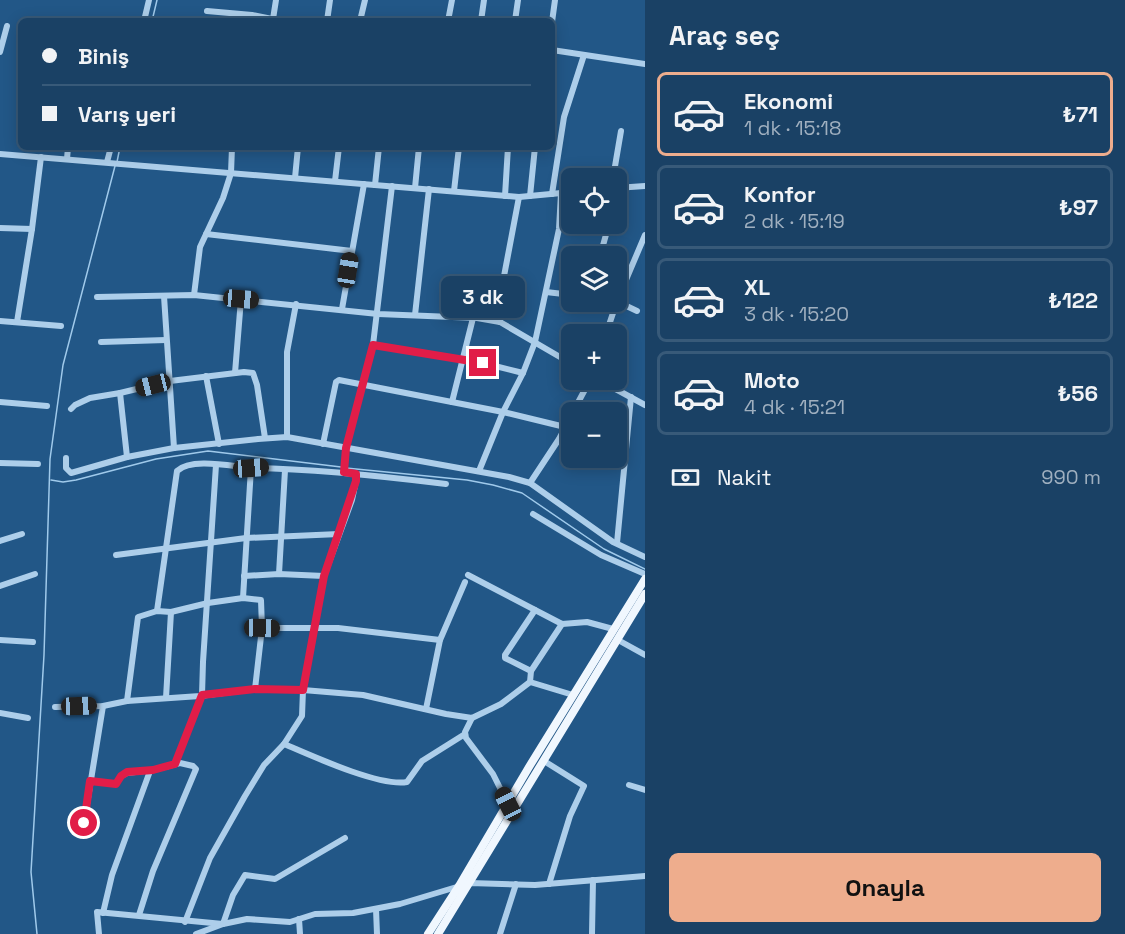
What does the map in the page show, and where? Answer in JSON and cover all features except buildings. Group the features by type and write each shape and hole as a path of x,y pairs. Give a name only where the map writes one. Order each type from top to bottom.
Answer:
{"main road":[{"path":"428,934 645,579"},
{"path":"438,934 645,594"}],"street":[{"path":"145,18 149,0"},
{"path":"273,18 276,0"},
{"path":"327,18 330,0"},
{"path":"361,18 365,0"},
{"path":"449,18 452,0"},
{"path":"481,18 484,0"},
{"path":"515,18 518,0"},
{"path":"553,18 555,0"},
{"path":"207,11 252,18"},
{"path":"0,52 7,27"},
{"path":"555,50 645,64"},
{"path":"552,194 564,117 584,55"},
{"path":"615,168 621,131"},
{"path":"67,159 68,150"},
{"path":"108,162 110,150"},
{"path":"194,295 200,248 223,198 231,173 232,150"},
{"path":"295,178 298,150"},
{"path":"335,181 339,150"},
{"path":"375,185 379,150"},
{"path":"415,188 419,150"},
{"path":"454,191 459,150"},
{"path":"505,196 508,150"},
{"path":"530,196 535,150"},
{"path":"0,154 519,197 561,193 559,229 535,342 479,471"},
{"path":"16,322 33,229 41,157"},
{"path":"342,309 364,184"},
{"path":"344,469 346,448 373,345 392,186"},
{"path":"627,187 645,186"},
{"path":"415,315 429,189"},
{"path":"500,322 501,292 519,197"},
{"path":"0,228 33,229"},
{"path":"206,234 352,251"},
{"path":"627,281 641,253 645,235"},
{"path":"546,292 561,294"},
{"path":"97,297 194,295 378,314 473,318 500,322 561,357"},
{"path":"164,296 174,448"},
{"path":"236,373 241,299"},
{"path":"286,438 287,352 296,304"},
{"path":"627,306 637,311"},
{"path":"452,402 473,318"},
{"path":"0,321 61,326"},
{"path":"101,342 166,340"},
{"path":"373,345 514,369 523,373"},
{"path":"71,409 90,398 170,381 236,373 253,374 265,438"},
{"path":"206,376 219,444"},
{"path":"323,444 336,382 339,380 503,412 561,426"},
{"path":"618,390 645,405"},
{"path":"120,393 127,457"},
{"path":"617,543 631,397"},
{"path":"0,402 47,406"},
{"path":"530,483 561,433"},
{"path":"66,458 66,468 71,473 127,457 174,448 265,438 286,438 323,444 479,471 530,483 617,543 645,557"},
{"path":"0,463 38,464"},
{"path":"175,764 202,695 216,465"},
{"path":"157,611 177,471 186,466 237,465 285,470 344,469 356,474 446,484"},
{"path":"243,598 251,468"},
{"path":"279,574 283,536 285,470"},
{"path":"185,922 210,858 264,765 284,744 302,716 303,690 324,576 352,500 356,474"},
{"path":"533,514 601,555 645,574"},
{"path":"0,540 22,534"},
{"path":"116,555 246,538 339,534"},
{"path":"0,586 35,574"},
{"path":"244,576 279,574 324,576"},
{"path":"426,710 440,640 466,579 562,624 587,622 613,629"},
{"path":"127,701 138,617 157,611 171,612 243,598 261,600 262,628 255,689"},
{"path":"531,671 505,658 505,655 535,610"},
{"path":"166,698 171,612"},
{"path":"55,707 103,706 127,701 255,689 303,690 363,695 472,718 501,704 530,682 531,671 562,624"},
{"path":"262,628 338,628 440,640"},
{"path":"0,640 33,642"},
{"path":"618,640 645,655"},
{"path":"530,682 573,695"},
{"path":"84,823 103,706"},
{"path":"0,713 28,718"},
{"path":"284,744 319,759 397,784 407,782 422,761 465,734 472,718"},
{"path":"465,734 492,774 508,804"},
{"path":"544,761 584,786 570,816 549,884"},
{"path":"90,781 116,784 127,772 150,771 180,763 196,769 153,871 139,915"},
{"path":"103,913 112,875 150,771"},
{"path":"629,785 645,790"},
{"path":"223,924 233,895 246,875 275,879 345,837"},
{"path":"196,934 223,924 247,919 290,922 315,914 353,913 376,909 470,883 549,884 645,876"},
{"path":"592,880 592,934"},
{"path":"500,934 516,884"},
{"path":"376,909 377,934"},
{"path":"99,934 97,912 223,924"},
{"path":"298,919 300,934"}],"waterway":[{"path":"153,18 157,0"},
{"path":"117,162 119,150"},
{"path":"37,934 31,872 44,655 50,459 63,365 115,166"},
{"path":"51,480 63,482 76,480 156,459 208,451 341,467"},
{"path":"346,468 467,480 522,493 604,549 645,569"}],"route":[{"path":"84,823 90,781 116,784 127,772 153,770 175,764 202,695 255,689 303,690 324,576 352,500 356,481 356,474 344,472 346,448 373,345 483,363"}]}
